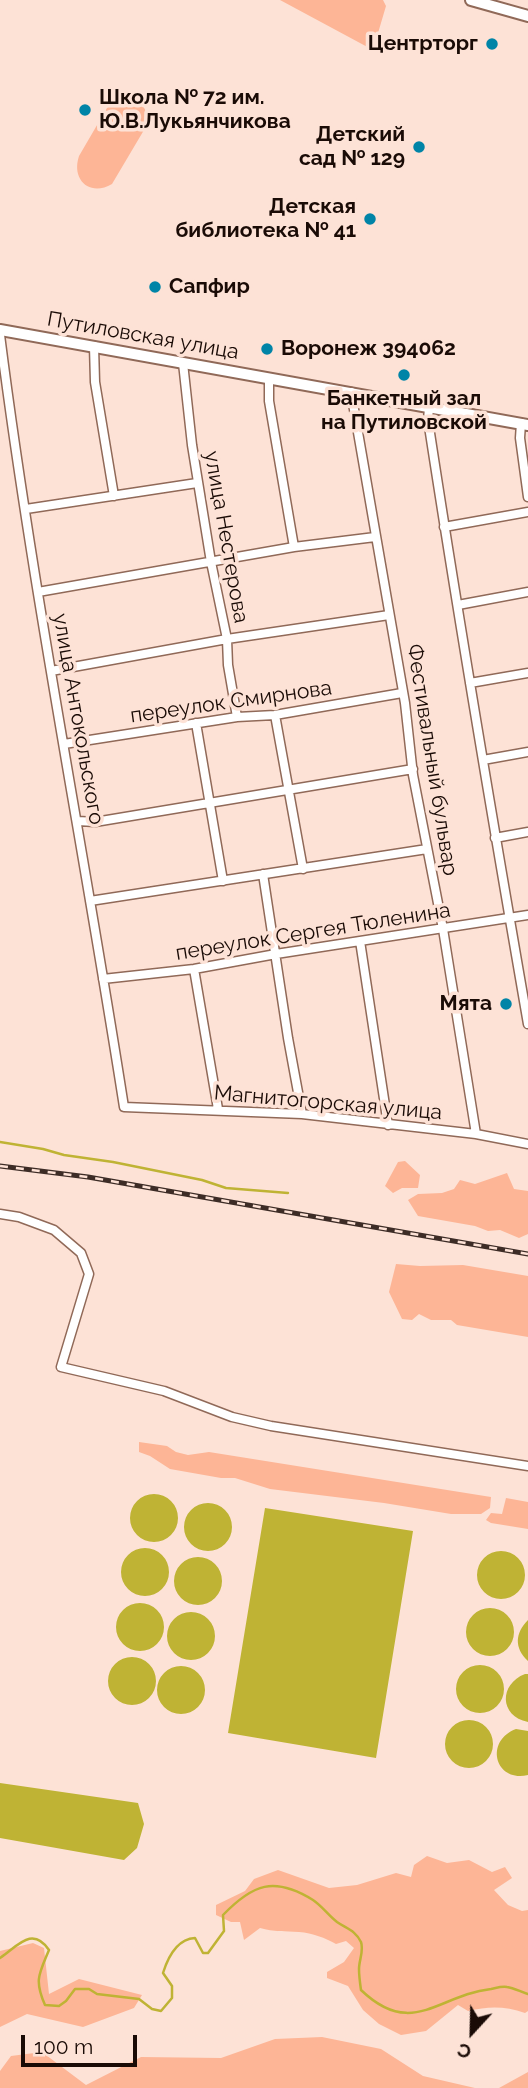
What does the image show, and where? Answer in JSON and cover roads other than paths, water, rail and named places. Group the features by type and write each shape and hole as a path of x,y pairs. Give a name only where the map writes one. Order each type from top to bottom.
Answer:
{"street":[{"path":"471,0 528,16"},
{"name":"Путиловская улица","path":"0,330 525,424"},
{"name":"улица Антокольского","path":"0,335 38,592 124,1107"},
{"path":"94,346 96,382 114,496"},
{"name":"улица Нестерова","path":"183,363 197,483 227,639 228,665 237,717"},
{"path":"269,378 269,401 294,547"},
{"name":"Фестивальный бульвар","path":"351,393 476,1134"},
{"path":"429,408 428,420 444,527 509,919 525,989 528,1024"},
{"path":"525,424 520,438 528,497"},
{"path":"26,509 197,483"},
{"path":"444,527 528,512"},
{"path":"38,592 294,547 375,537"},
{"path":"458,605 528,593"},
{"path":"51,671 227,639 389,615"},
{"path":"470,683 528,673"},
{"name":"переулок Смирнова","path":"64,744 237,717 275,715 402,693"},
{"path":"275,715 303,869"},
{"path":"196,723 223,881"},
{"path":"483,760 528,752"},
{"path":"78,821 95,822 413,769"},
{"path":"495,838 528,832"},
{"path":"90,901 427,849"},
{"path":"264,874 302,1114"},
{"name":"переулок Сергея Тюленина","path":"103,979 194,969 528,915"},
{"path":"360,941 388,1125"},
{"path":"194,969 218,1109"},
{"name":"Магнитогорская улица","path":"124,1107 302,1114 476,1134 528,1144"},
{"path":"0,1214 19,1217 54,1230 81,1253 89,1274 61,1367 142,1385 232,1417 271,1426 528,1466"}],"waterway":[{"path":"0,1142 202,1180 226,1188 288,1193"},
{"path":"0,1958 24,1940 37,1939 43,1943 49,1950 39,1977 45,2005 59,2006 75,1989 89,1989 97,1994 139,1999 152,2009 161,2011 172,1998 172,1986 163,1973 178,1945 195,1938 203,1953 208,1953 224,1931 223,1915 254,1890 275,1886 299,1892 313,1900 356,1935 362,1945 359,1969 361,1990 379,2004 395,2011 411,2013 425,2010 472,1993 501,1987 528,1994"}],"railway":[{"path":"0,1166 88,1177 528,1254"}],"place":[{"name":"Центрторг","path":"492,44"},
{"name":"Школа № 72 им. Ю.В.Лукьянчикова","path":"85,110"},
{"name":"Детский сад № 129","path":"419,147"},
{"name":"Детская библиотека № 41","path":"370,219"},
{"name":"Сапфир","path":"155,287"},
{"name":"Воронеж 394062","path":"267,349"},
{"name":"Банкетный зал на Путиловской","path":"404,375"},
{"name":"Мята","path":"506,1004"}]}
